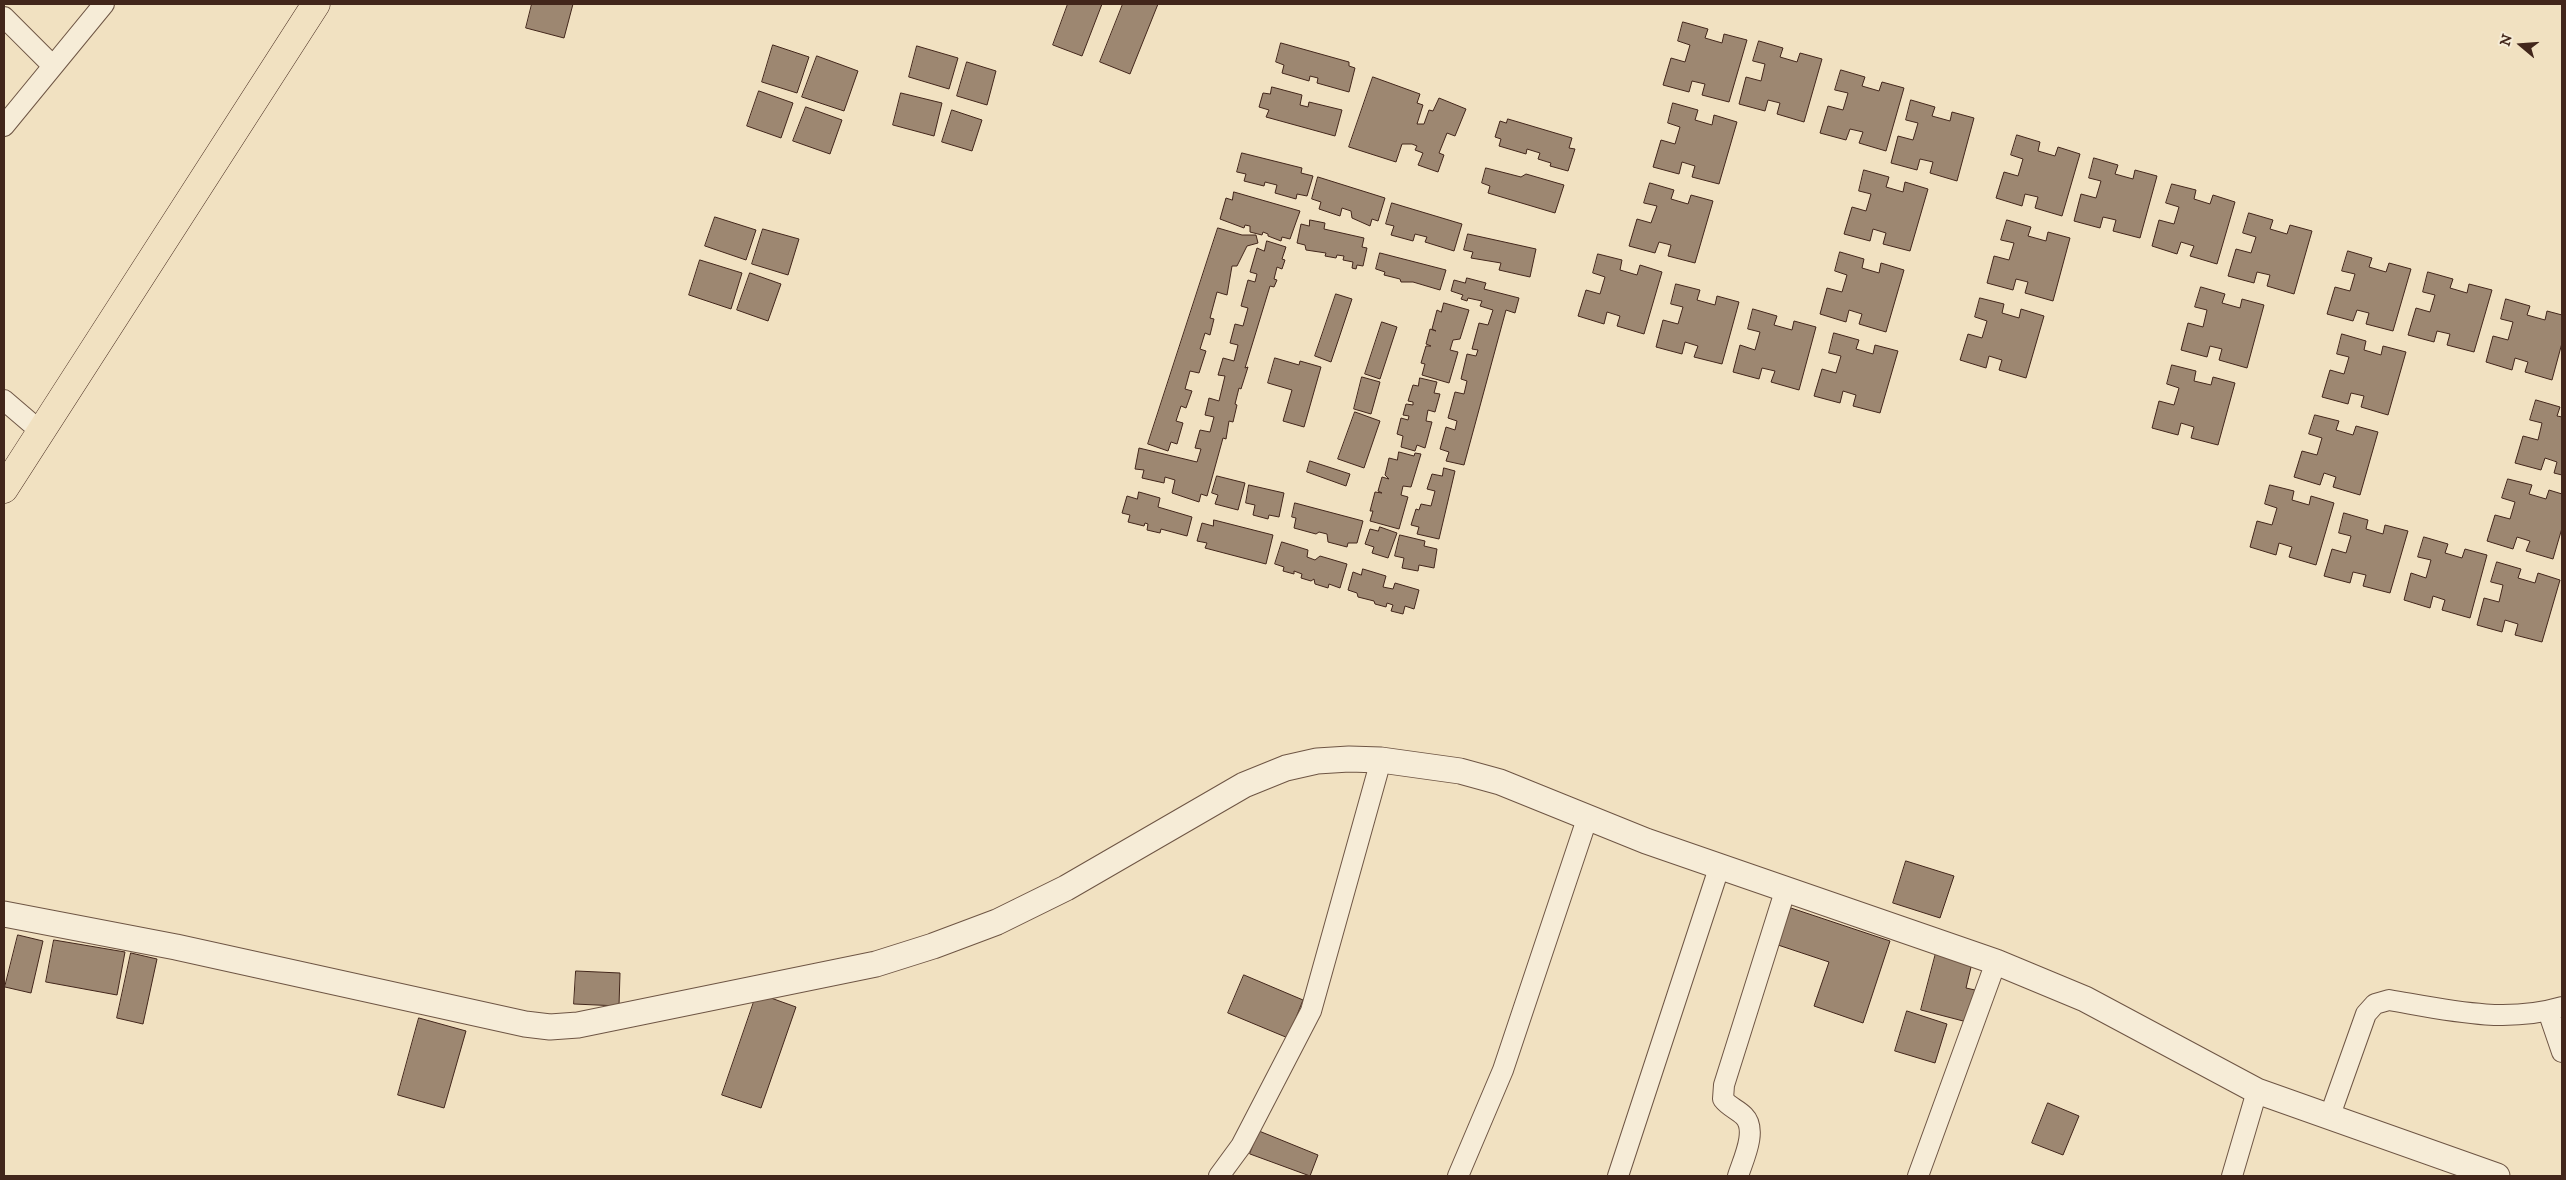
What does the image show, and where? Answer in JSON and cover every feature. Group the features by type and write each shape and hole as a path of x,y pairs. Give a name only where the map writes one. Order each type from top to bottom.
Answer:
{"main road":[{"path":"4,489 40,430 316,4"}],"street":[{"path":"4,126 52,65 104,4"},
{"path":"4,17 52,65"},
{"path":"4,400 40,430"},
{"path":"1219,1176 1241,1146 1311,1011 1381,760"},
{"path":"4,914 176,947 516,1022 550,1027 578,1025 876,964 933,946 997,922 1066,888 1253,781 1286,768 1317,761 1381,760 1460,771 1500,782 1587,819 1996,962 2100,1007 2257,1091 2497,1176"},
{"path":"1458,1176 1502,1070 1587,819"},
{"path":"1618,1176 1720,865"},
{"path":"1738,1176 1749,1141 1750,1128 1744,1116 1729,1107 1723,1099 1724,1085 1786,888"},
{"path":"1918,1176 1996,962"},
{"path":"2329,1118 2366,1014 2375,1004 2389,1000 2479,1015 2514,1016 2555,1009 2562,1052"},
{"path":"2234,1168 2257,1091"}],"building":[{"path":"532,4 573,4 564,38 526,28"},
{"path":"1068,4 1102,4 1082,56 1053,45"},
{"path":"1123,4 1158,4 1130,74 1100,62"},
{"path":"1683,22 1708,29 1705,38 1722,43 1724,34 1747,40 1729,102 1702,95 1705,84 1692,81 1689,92 1663,85 1671,58 1685,62 1690,45 1678,41"},
{"path":"1759,41 1783,48 1780,57 1797,62 1800,53 1822,59 1804,122 1777,114 1780,103 1768,100 1765,111 1739,104 1746,77 1761,81 1765,64 1753,61"},
{"path":"1281,43 1349,62 1349,66 1355,68 1349,92 1317,83 1318,78 1310,76 1309,81 1282,73 1284,65 1276,62"},
{"path":"773,45 809,57 797,93 762,82"},
{"path":"917,46 958,58 949,89 909,77"},
{"path":"817,56 858,71 844,111 802,97"},
{"path":"967,62 996,71 987,105 957,96"},
{"path":"1841,70 1865,77 1862,86 1879,91 1882,82 1904,88 1886,151 1859,143 1863,132 1850,129 1846,140 1820,133 1828,106 1843,110 1848,93 1835,90"},
{"path":"1373,77 1420,94 1417,103 1423,105 1417,124 1424,124 1429,110 1433,111 1439,98 1466,109 1455,136 1447,133 1439,153 1444,155 1438,172 1418,165 1423,153 1415,150 1417,146 1412,144 1402,144 1396,162 1349,147"},
{"path":"1272,87 1302,95 1300,105 1308,107 1309,102 1342,110 1335,136 1266,117 1269,110 1259,107 1263,93 1270,94"},
{"path":"759,91 793,103 781,138 747,126"},
{"path":"901,93 942,103 934,136 893,125"},
{"path":"1911,100 1935,107 1932,116 1950,121 1952,112 1974,118 1957,181 1930,173 1933,162 1920,159 1917,170 1891,163 1898,136 1913,140 1918,123 1906,120"},
{"path":"1673,103 1698,110 1695,120 1712,125 1714,115 1737,122 1719,184 1692,177 1695,166 1682,162 1679,174 1653,167 1661,140 1675,144 1680,127 1668,123"},
{"path":"806,107 842,120 830,154 793,141"},
{"path":"952,110 982,120 972,151 942,142"},
{"path":"1508,119 1572,138 1569,148 1575,149 1568,171 1550,166 1551,163 1538,159 1540,153 1527,149 1526,154 1499,146 1501,139 1495,137 1500,121 1506,123"},
{"path":"2017,135 2040,142 2038,151 2055,156 2058,147 2080,154 2062,216 2035,208 2038,197 2025,194 2022,206 1996,198 2004,172 2018,176 2023,159 2011,155"},
{"path":"1242,153 1302,168 1301,173 1313,176 1307,196 1297,194 1296,199 1275,193 1277,185 1265,182 1264,186 1244,181 1246,174 1237,172"},
{"path":"2094,158 2118,165 2115,174 2133,179 2135,170 2157,176 2140,238 2113,231 2116,220 2103,217 2100,228 2074,221 2081,194 2096,198 2101,181 2089,178"},
{"path":"1486,168 1521,177 1526,174 1564,185 1555,213 1488,193 1490,186 1482,183"},
{"path":"1864,170 1889,177 1886,187 1903,192 1905,182 1928,189 1910,251 1883,244 1886,233 1873,229 1870,241 1844,234 1852,207 1866,211 1871,194 1859,191"},
{"path":"1318,177 1385,198 1378,221 1372,219 1370,226 1352,218 1351,211 1342,208 1340,216 1319,209 1321,202 1312,199"},
{"path":"1650,183 1674,190 1671,199 1688,204 1691,195 1713,201 1695,263 1668,256 1671,245 1659,242 1655,253 1629,246 1637,219 1651,223 1657,206 1644,203"},
{"path":"2172,184 2196,190 2194,199 2210,204 2213,195 2235,202 2217,264 2190,256 2194,246 2181,242 2177,254 2152,246 2159,220 2174,224 2179,207 2166,203"},
{"path":"1234,192 1300,211 1290,239 1282,237 1281,241 1263,232 1262,235 1250,232 1250,226 1245,225 1244,228 1220,219 1226,198 1232,200"},
{"path":"1392,203 1462,224 1454,251 1425,242 1427,237 1415,234 1413,241 1391,235 1394,226 1386,224"},
{"path":"2249,213 2273,220 2270,229 2287,234 2290,225 2312,231 2294,294 2267,286 2270,275 2257,272 2254,283 2228,276 2236,249 2251,253 2256,237 2243,233"},
{"path":"715,217 756,230 746,260 705,246"},
{"path":"1310,220 1325,223 1324,229 1364,238 1362,247 1367,248 1363,266 1357,265 1356,269 1352,268 1353,262 1343,260 1344,256 1337,255 1336,258 1325,256 1326,253 1306,250 1305,245 1297,243 1301,224 1309,226"},
{"path":"2007,220 2031,227 2028,236 2046,241 2048,232 2070,238 2053,301 2025,293 2028,282 2016,279 2013,290 1987,283 1994,256 2009,260 2014,243 2001,240"},
{"path":"1218,228 1242,235 1256,235 1258,243 1247,246 1237,266 1232,266 1227,295 1217,292 1210,318 1214,319 1210,335 1205,333 1200,349 1206,351 1199,373 1190,371 1185,389 1192,391 1186,408 1181,406 1176,421 1183,423 1177,444 1171,442 1168,451 1148,444"},
{"path":"763,229 799,239 788,275 752,264"},
{"path":"1468,234 1536,249 1530,277 1499,270 1501,263 1471,258 1473,252 1464,250"},
{"path":"1267,241 1286,247 1282,259 1285,260 1282,269 1277,267 1274,279 1277,280 1274,287 1270,286 1245,368 1248,367 1241,389 1239,388 1233,422 1229,421 1226,439 1223,438 1207,496 1201,494 1199,502 1172,493 1175,480 1165,477 1164,483 1142,478 1144,470 1135,469 1139,448 1197,462 1201,449 1195,448 1200,430 1210,432 1214,417 1205,415 1209,398 1219,401 1225,376 1218,375 1223,358 1234,361 1238,345 1230,343 1235,324 1243,326 1248,308 1241,306 1248,280 1255,282 1257,274 1250,272 1257,248 1264,251"},
{"path":"2348,251 2372,258 2369,267 2386,272 2389,263 2411,269 2393,331 2366,324 2369,313 2357,310 2353,321 2327,314 2335,287 2350,291 2355,274 2342,271"},
{"path":"1840,252 1864,259 1862,268 1879,273 1881,263 1904,270 1886,332 1859,324 1862,314 1849,310 1846,322 1820,314 1827,288 1842,292 1847,275 1835,271"},
{"path":"1380,253 1446,270 1440,290 1413,282 1401,282 1400,279 1384,275 1385,272 1376,269"},
{"path":"1598,254 1622,260 1620,270 1637,275 1640,265 1662,272 1644,334 1617,326 1620,316 1607,312 1604,324 1578,316 1586,290 1600,294 1605,277 1593,273"},
{"path":"700,260 742,273 731,309 689,295"},
{"path":"2428,272 2453,279 2450,288 2467,293 2469,284 2492,290 2474,352 2447,345 2450,334 2437,331 2434,342 2408,335 2416,308 2430,312 2435,295 2423,292"},
{"path":"750,273 781,284 768,321 737,310"},
{"path":"1467,278 1486,283 1484,289 1519,298 1515,313 1506,310 1464,465 1446,461 1449,452 1440,449 1446,427 1455,430 1457,421 1448,418 1455,392 1464,394 1467,381 1461,379 1467,354 1476,356 1478,350 1472,349 1479,323 1488,325 1493,310 1480,306 1482,301 1468,298 1467,301 1461,299 1463,295 1451,291 1454,280 1465,283"},
{"path":"1676,284 1700,290 1697,300 1715,305 1717,296 1739,302 1722,364 1694,357 1698,346 1685,342 1682,354 1656,347 1663,320 1678,324 1683,307 1671,304"},
{"path":"2201,287 2225,294 2222,303 2240,308 2242,299 2264,305 2247,368 2219,360 2222,349 2210,346 2207,357 2181,350 2188,323 2203,327 2207,310 2195,307"},
{"path":"1336,294 1352,299 1331,362 1315,356"},
{"path":"1980,298 2004,304 2002,313 2019,318 2021,309 2044,316 2026,378 1999,370 2002,360 1989,356 1986,368 1960,360 1968,334 1982,338 1987,321 1975,317"},
{"path":"2506,299 2530,306 2527,315 2545,320 2547,311 2562,315 2562,343 2552,380 2525,372 2528,362 2515,358 2512,370 2486,362 2493,336 2508,340 2513,322 2501,319"},
{"path":"1444,303 1469,310 1460,339 1453,340 1450,350 1458,352 1449,383 1422,375 1425,364 1421,363 1426,346 1431,346 1426,344 1430,329 1436,331 1432,329 1437,310 1441,312"},
{"path":"1753,309 1777,316 1774,325 1792,330 1794,321 1816,327 1799,390 1771,382 1775,371 1762,368 1759,379 1733,372 1740,345 1755,350 1760,332 1748,329"},
{"path":"1382,322 1397,327 1380,379 1365,374"},
{"path":"1834,333 1859,340 1856,349 1873,354 1875,345 1898,351 1880,413 1853,406 1856,395 1843,391 1840,403 1814,396 1822,369 1836,373 1841,356 1829,353"},
{"path":"2342,334 2366,341 2364,350 2381,355 2383,346 2406,352 2388,415 2361,407 2364,396 2351,393 2348,404 2322,397 2330,370 2344,374 2349,357 2337,354"},
{"path":"1275,358 1299,365 1300,361 1321,367 1304,427 1283,421 1292,390 1268,383"},
{"path":"2172,365 2196,371 2194,381 2211,385 2213,377 2235,383 2218,445 2191,438 2194,427 2181,423 2178,435 2152,428 2159,401 2174,405 2179,388 2167,384"},
{"path":"1362,377 1380,382 1371,414 1354,409"},
{"path":"1420,378 1437,382 1434,393 1440,394 1435,412 1428,410 1426,421 1432,422 1425,448 1417,445 1415,451 1401,447 1403,436 1397,434 1401,418 1408,420 1409,416 1403,415 1406,404 1413,405 1413,402 1408,401 1413,385 1418,386"},
{"path":"2536,400 2560,407 2557,416 2562,417 2562,475 2554,473 2557,462 2545,458 2541,470 2515,463 2523,436 2538,440 2542,423 2530,420"},
{"path":"1355,412 1380,421 1364,468 1338,459"},
{"path":"2315,415 2339,421 2336,430 2353,435 2356,426 2378,432 2360,495 2333,487 2336,477 2324,473 2320,485 2294,477 2302,451 2317,455 2322,438 2309,434"},
{"path":"1399,452 1414,456 1415,453 1421,454 1411,487 1403,486 1401,495 1408,497 1399,529 1370,521 1373,511 1370,511 1375,492 1382,493 1378,491 1382,477 1389,479 1385,475 1389,458 1397,460"},
{"path":"1310,461 1350,474 1346,486 1307,472"},
{"path":"1444,468 1455,471 1439,539 1417,534 1419,527 1411,525 1416,509 1419,510 1421,504 1431,506 1435,491 1427,489 1432,474 1442,476"},
{"path":"1217,476 1245,483 1238,510 1215,504 1218,495 1212,493"},
{"path":"2508,479 2532,485 2529,494 2546,499 2549,490 2562,494 2562,528 2553,559 2526,551 2530,541 2517,537 2513,549 2487,541 2495,515 2510,519 2515,502 2502,498"},
{"path":"1249,485 1284,493 1279,517 1269,515 1268,519 1253,515 1255,505 1246,503"},
{"path":"2270,485 2294,491 2292,500 2309,505 2311,496 2334,503 2316,565 2289,557 2292,547 2279,543 2276,555 2250,547 2257,521 2272,525 2277,508 2265,504"},
{"path":"1139,492 1160,498 1158,507 1192,517 1187,536 1161,529 1160,533 1147,530 1148,524 1145,523 1144,526 1128,522 1130,515 1122,513 1127,496 1137,499"},
{"path":"1295,503 1363,521 1357,543 1348,543 1347,547 1328,542 1327,534 1319,532 1316,534 1294,528 1296,518 1292,517"},
{"path":"2344,513 2368,520 2366,529 2383,534 2385,525 2408,531 2390,593 2363,586 2366,575 2353,572 2350,583 2324,576 2332,549 2346,553 2351,536 2339,533"},
{"path":"1214,520 1273,535 1266,564 1205,548 1207,543 1197,541 1202,523 1213,526"},
{"path":"1380,527 1397,533 1388,558 1372,553 1374,547 1365,544 1370,529 1378,531"},
{"path":"1400,535 1425,541 1424,546 1437,549 1434,568 1419,565 1418,571 1402,568 1404,558 1395,556"},
{"path":"2424,537 2448,544 2445,553 2462,558 2465,549 2487,555 2470,618 2442,610 2445,600 2433,596 2430,608 2404,600 2411,573 2426,578 2431,560 2418,557"},
{"path":"1282,542 1308,550 1307,557 1315,560 1320,556 1347,564 1340,588 1329,584 1328,588 1315,584 1314,579 1311,581 1301,578 1302,574 1294,571 1294,574 1283,571 1284,567 1275,564"},
{"path":"2497,562 2521,569 2518,578 2535,583 2538,573 2560,580 2542,642 2515,635 2518,624 2505,620 2502,632 2477,625 2484,598 2499,602 2503,585 2491,582"},
{"path":"1363,569 1386,576 1383,587 1393,589 1395,583 1419,590 1414,609 1405,606 1403,614 1391,611 1393,605 1387,603 1386,607 1375,604 1374,601 1358,597 1357,593 1348,590 1353,572 1361,575"},
{"path":"1906,861 1954,876 1940,918 1893,903"},
{"path":"1791,908 1890,941 1863,1023 1814,1006 1829,962 1778,945"},
{"path":"18,935 43,941 31,993 5,987"},
{"path":"54,940 125,952 117,995 46,982"},
{"path":"131,953 157,959 143,1024 117,1018"},
{"path":"1936,953 1972,963 1966,988 1975,990 1967,1022 1921,1010"},
{"path":"576,971 620,973 619,1006 574,1004"},
{"path":"1244,975 1303,1000 1288,1038 1228,1013"},
{"path":"757,993 796,1007 761,1108 722,1095"},
{"path":"1907,1011 1947,1024 1935,1063 1895,1051"},
{"path":"419,1018 466,1031 444,1108 398,1095"},
{"path":"2048,1103 2079,1116 2063,1155 2032,1143"},
{"path":"1259,1131 1318,1155 1310,1176 1250,1154"}]}
